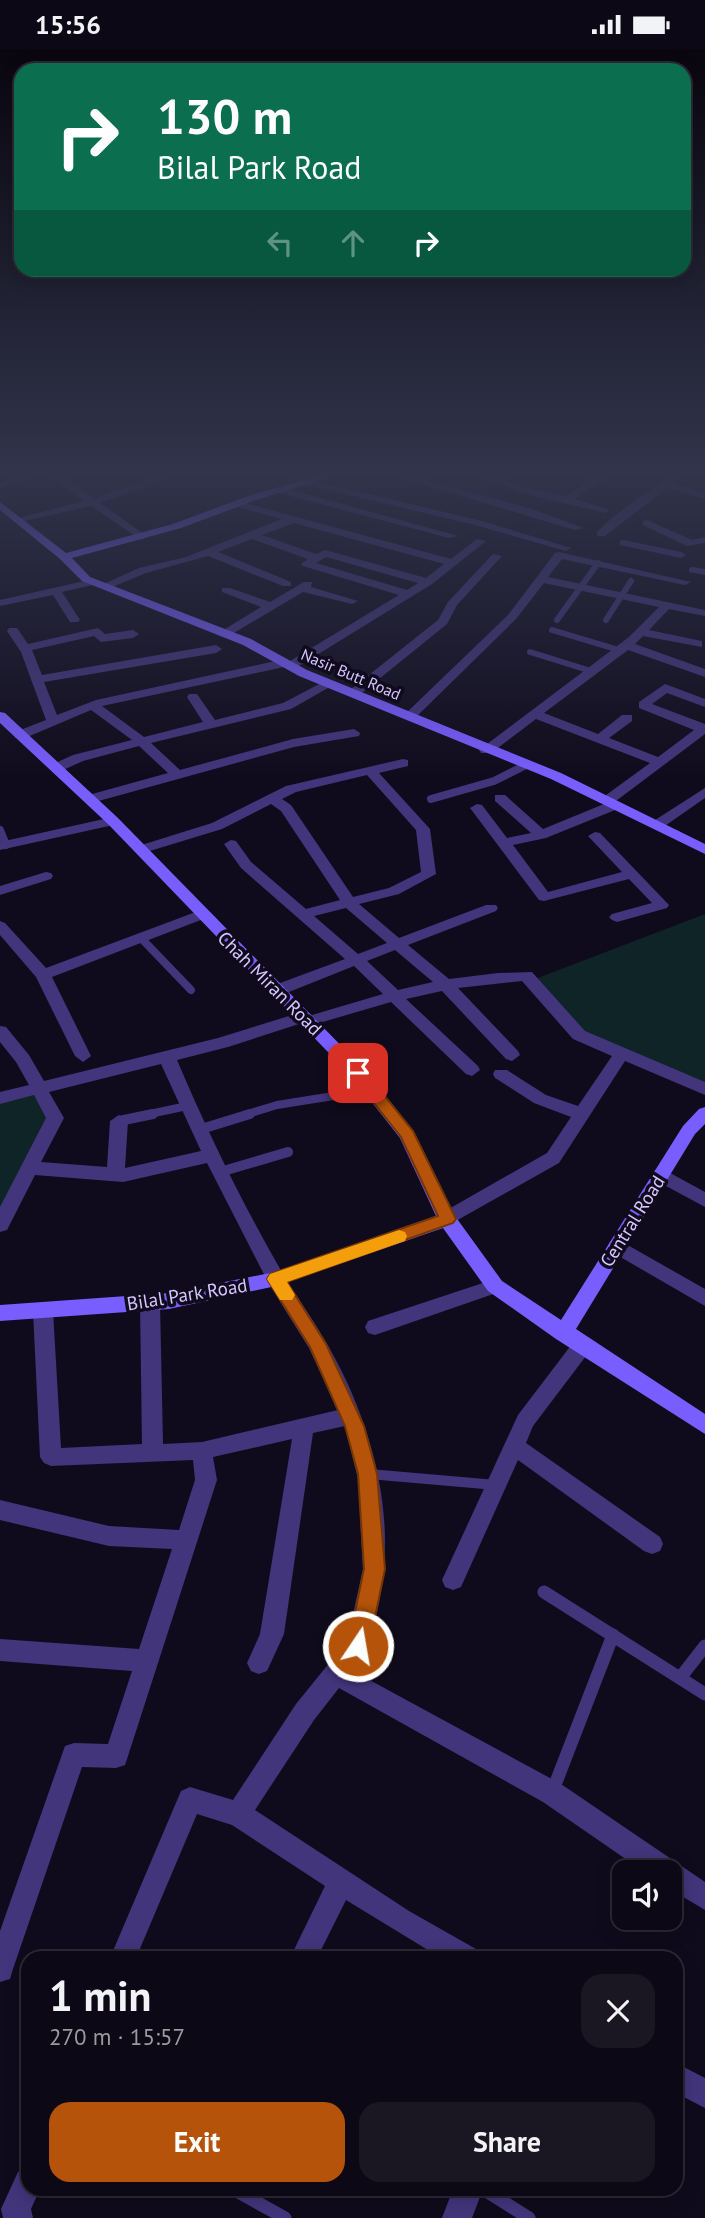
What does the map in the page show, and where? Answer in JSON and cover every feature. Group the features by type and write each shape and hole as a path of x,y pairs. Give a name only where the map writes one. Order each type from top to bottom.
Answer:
{"street":[{"name":"Nasir Butt Road","path":"82,575 98,584 247,642 329,684 526,765 611,803 705,850"},
{"path":"53,722 25,648 2,602 98,584 126,575"},
{"path":"265,575 287,584"},
{"path":"345,575 409,594"},
{"path":"404,575 428,582"},
{"path":"20,735 92,705 287,664 437,575"},
{"path":"354,693 443,622 452,604 479,575"},
{"path":"409,716 512,617 544,575"},
{"path":"654,575 685,582"},
{"path":"541,579 705,613"},
{"path":"223,634 305,586 352,601"},
{"path":"226,590 271,606"},
{"path":"56,591 74,620"},
{"path":"486,750 623,648 667,605"},
{"path":"25,648 98,632 101,638 133,634"},
{"path":"641,632 698,644"},
{"path":"623,648 705,673"},
{"path":"37,679 216,649"},
{"path":"56,768 78,758 287,706 329,684"},
{"path":"704,729 643,705 665,688 705,703"},
{"path":"193,697 211,724"},
{"path":"92,705 142,741 178,775"},
{"path":"535,714 660,762"},
{"name":"Chah Miran Road","path":"0,716 113,821 201,915 307,1018 371,1090 408,1135 447,1219 495,1286 705,1425"},
{"path":"600,739 627,718"},
{"path":"504,843 541,835 611,803 704,729"},
{"path":"90,799 293,743 354,733"},
{"path":"140,850 217,827 291,789 403,763"},
{"path":"304,914 394,891 429,874 423,829 370,771"},
{"path":"657,825 705,792"},
{"path":"272,799 286,808 350,904 446,985 512,1055"},
{"path":"500,799 541,835"},
{"path":"477,808 544,897 632,874"},
{"path":"3,845 113,821"},
{"path":"595,836 662,905 617,917"},
{"path":"231,844 246,865 355,959 472,1070"},
{"path":"0,891 46,876"},
{"path":"278,990 491,908"},
{"path":"43,975 201,915"},
{"path":"0,926 43,975 83,1056"},
{"path":"0,1098 222,1043 393,996 483,977 526,976 579,1035 705,1089"},
{"path":"0,1031 23,1059 55,1118 0,1225"},
{"path":"447,1219 553,1158 622,1053"},
{"path":"167,1057 198,1130 276,1279 317,1344 350,1416 368,1474 374,1569 358,1646 305,1712 238,1814"},
{"path":"501,1074 540,1099 582,1114"},
{"name":"Central Road","path":"563,1333 689,1130 705,1112"},
{"path":"116,1175 119,1121"},
{"path":"29,1168 116,1175 216,1164"},
{"path":"661,1175 705,1199"},
{"name":"Bilal Park Road","path":"0,1313 150,1303 276,1279 447,1219"},
{"path":"617,1246 705,1298"},
{"path":"375,1327 495,1286"},
{"path":"150,1303 153,1454"},
{"path":"43,1311 51,1457 202,1451 350,1416"},
{"path":"453,1580 525,1421 582,1346"},
{"path":"259,1663 272,1634 304,1427"},
{"path":"514,1446 652,1543"},
{"path":"0,1969 6,1930 74,1755 116,1756 206,1480 202,1451"},
{"path":"0,1510 109,1536 186,1540"},
{"path":"0,1650 147,1661"},
{"path":"335,1674 552,1793 650,1860"},
{"path":"126,1951 190,1800 238,1814 341,1882 455,1951"},
{"path":"306,1951 341,1882"},
{"path":"682,1882 705,1897"},
{"path":"683,2081 705,2094"},
{"path":"18,2218 16,2209 22,2196"},
{"path":"457,2218 465,2196"}],"lane":[{"path":"557,620 589,575"},
{"path":"606,620 631,581"},
{"path":"552,630 623,648"},
{"path":"530,652 591,671"},
{"path":"430,799 494,781 526,765"},
{"path":"0,830 3,845"},
{"path":"141,938 191,990"},
{"path":"198,1130 277,1105 371,1090"},
{"path":"119,1121 187,1106"},
{"path":"216,1164 288,1152"},
{"path":"368,1474 496,1485"},
{"path":"544,1592 705,1694"},
{"path":"552,1793 613,1635"},
{"path":"680,1678 705,1646"},
{"path":"246,2196 285,2218"},
{"path":"494,2196 529,2218"}],"green space":[{"path":"705,914 705,1089 579,1035 530,981"},
{"path":"40,1088 55,1118 0,1226 0,1098"}],"slow traffic":[{"path":"286,1295 276,1279 399,1236"}],"route":[{"path":"358,1073 408,1135 447,1219 276,1279 317,1344 355,1426 368,1474 374,1569 358,1646"}]}
